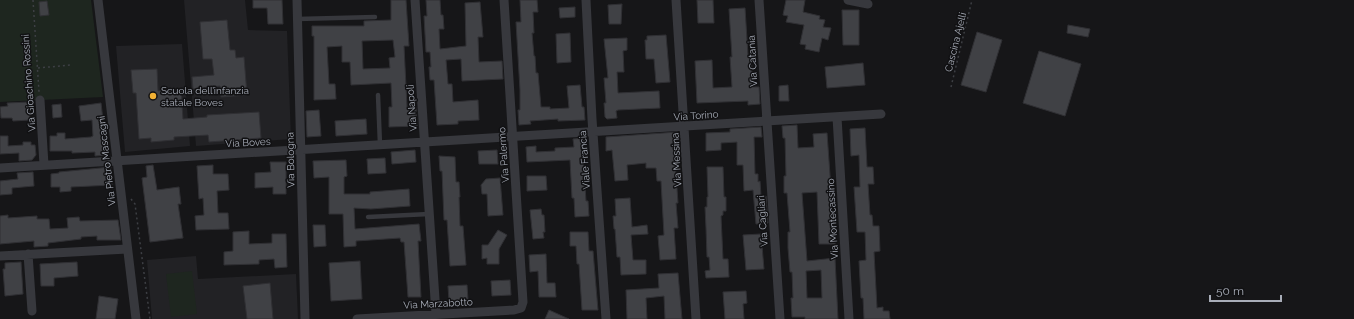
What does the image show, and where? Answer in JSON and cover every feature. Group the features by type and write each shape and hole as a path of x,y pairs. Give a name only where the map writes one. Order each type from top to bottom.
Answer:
{"street":[{"name":"Via Pietro Mascagni","path":"98,0 136,319"},
{"name":"Via Bologna","path":"297,0 305,319"},
{"name":"Via Napoli","path":"415,0 436,314"},
{"name":"Via Palermo","path":"504,0 523,302 521,308"},
{"name":"Viale Francia","path":"586,0 593,132 606,319"},
{"name":"Via Messina","path":"676,0 696,319"},
{"name":"Via Catania","path":"759,0 766,122"},
{"path":"848,0 868,4"},
{"name":"Via Gioachino Rossini","path":"40,100 44,165"},
{"name":"Via Torino","path":"513,137 881,114"},
{"name":"Via Montecassino","path":"837,117 849,319"},
{"name":"Via Cagliari","path":"766,122 780,319"},
{"name":"Via Boves","path":"0,168 513,137"},
{"path":"0,256 127,249"},
{"path":"28,254 32,311"},
{"name":"Via Marzabotto","path":"357,319 514,310 521,308"}],"lane":[{"path":"297,19 375,17"},
{"path":"378,95 380,145"},
{"path":"368,217 429,214"}],"path":[{"name":"Via Gioachino Rossini","path":"33,0 40,100"},
{"name":"Cascina Ajelli","path":"951,87 972,0"},
{"path":"38,68 71,65"}],"shaded area":[{"path":"0,0 91,0 103,97 0,102"},
{"path":"184,0 245,0 248,30 287,31 291,139 196,146"},
{"name":"Scuola dell’infanzia statale Boves","path":"182,44 190,146 125,152 116,46"},
{"path":"196,256 198,279 296,274 298,319 152,319 147,260"},
{"path":"192,271 197,314 171,317 166,274"}],"building":[{"path":"253,0 282,0 283,24 268,24 267,8 253,8"},
{"path":"391,0 406,0 409,46 404,46 407,107 416,107 417,126 389,127 389,107 392,107 391,83 351,85 350,62 342,62 342,46 327,47 329,84 335,84 336,99 314,100 314,36 312,36 312,26 364,26 364,21 391,20","holes":["393,40 395,57 389,58 390,68 363,69 362,41"]},
{"path":"426,0 440,0 444,29 439,29 440,49 466,46 465,3 480,2 483,37 478,37 479,62 502,61 503,79 462,81 461,59 446,60 448,84 452,84 453,102 478,100 479,120 458,121 458,124 437,125 434,80 430,80 430,52 426,52 424,16 427,16"},
{"path":"520,0 537,0 538,12 533,12 534,33 532,33 541,107 550,107 550,109 569,108 567,86 580,85 585,120 558,121 558,119 530,121 531,124 519,125 518,110 520,110 520,90 516,22 521,22"},
{"path":"697,0 713,0 714,23 698,23"},
{"path":"786,0 805,0 803,12 820,16 819,19 825,20 823,27 831,28 828,40 822,38 819,52 805,49 806,45 800,44 804,25 786,22 788,16 783,15"},
{"path":"47,1 49,15 40,16 39,2"},
{"path":"622,4 621,24 609,24 608,5"},
{"path":"575,7 575,17 560,18 559,8"},
{"path":"745,8 748,56 751,56 753,87 759,87 760,104 748,105 748,101 697,103 695,61 712,60 713,88 732,87 729,9"},
{"path":"842,10 859,10 859,45 843,45"},
{"path":"227,20 230,50 235,50 236,58 244,57 247,95 221,97 220,86 193,89 192,77 214,75 212,59 203,59 200,22"},
{"path":"1068,25 1090,29 1088,37 1067,33"},
{"path":"977,32 1002,40 986,92 961,85"},
{"path":"570,33 571,62 557,63 556,34"},
{"path":"666,35 670,82 656,83 654,59 646,59 645,40 647,40 647,36"},
{"path":"627,38 627,50 623,51 624,72 617,72 618,93 659,91 660,108 618,110 616,111 617,118 607,119 605,117 604,103 606,103 604,78 608,78 604,39"},
{"path":"1039,51 1081,64 1065,116 1023,103"},
{"path":"863,63 865,85 827,88 825,67"},
{"path":"157,69 158,91 181,89 183,119 207,117 207,115 259,112 261,138 209,142 208,135 174,137 174,140 151,142 151,138 139,139 136,93 133,93 131,70"},
{"path":"788,85 789,101 779,101 779,86"},
{"path":"29,102 30,120 13,121 12,118 1,118 0,107 8,106 7,103"},
{"path":"101,103 107,155 95,156 95,152 72,153 72,151 50,151 50,136 57,136 57,133 65,133 65,139 93,136 92,120 81,121 79,106"},
{"path":"61,104 62,117 53,118 52,105"},
{"path":"319,110 321,136 307,137 306,111"},
{"path":"366,119 367,134 336,136 335,121"},
{"path":"797,125 798,148 814,147 813,134 827,133 835,244 819,244 817,192 802,193 807,261 835,258 838,319 805,319 805,317 792,317 792,272 790,272 788,248 788,232 790,232 787,193 784,193 784,176 786,176 785,138 783,138 782,126","holes":["821,270 822,298 807,298 806,271"]},
{"path":"761,127 762,137 754,137 755,174 758,174 758,182 760,181 761,196 766,196 768,223 756,224 753,190 744,191 743,165 737,165 737,142 721,143 721,150 706,151 706,133 730,132 730,129"},
{"path":"865,128 867,167 873,167 874,184 868,184 870,215 872,215 873,226 879,226 880,251 874,252 877,308 883,307 883,311 889,311 890,319 864,319 863,298 861,298 859,261 866,260 865,232 857,232 854,187 860,187 859,155 851,156 850,129"},
{"path":"678,132 679,146 677,146 677,161 675,161 678,203 676,203 678,228 674,228 676,259 660,260 658,236 664,235 661,181 657,181 656,168 646,168 646,163 627,165 628,180 615,181 612,150 606,151 606,137"},
{"path":"0,136 8,136 8,146 23,145 23,142 31,142 31,145 35,145 36,155 32,160 19,161 19,153 0,154"},
{"path":"585,138 587,156 583,156 586,201 588,201 589,216 575,217 574,198 572,198 570,160 527,162 526,147 536,146 536,152 555,151 555,148 574,147 573,139"},
{"path":"415,150 416,162 392,164 391,152"},
{"path":"497,150 498,164 479,164 478,151"},
{"path":"439,156 455,157 456,182 459,182 460,226 463,226 466,265 450,266 447,220 444,220 442,171 440,171"},
{"path":"385,158 386,173 368,174 367,159"},
{"path":"346,160 347,176 344,177 344,194 370,194 370,192 409,189 410,206 371,209 354,208 355,229 419,224 421,241 418,241 421,297 408,297 404,242 401,242 400,238 356,241 356,246 344,247 343,214 329,214 329,177 314,178 313,161"},
{"path":"270,162 286,162 286,194 273,194 273,187 255,188 255,173 271,172"},
{"path":"153,165 157,190 179,187 181,204 178,204 183,238 150,242 142,178 147,177 146,166"},
{"path":"213,165 213,174 228,174 229,190 217,191 218,213 228,213 229,229 196,230 195,216 204,215 203,198 199,199 197,166"},
{"path":"111,167 112,185 71,187 71,191 60,192 60,187 51,187 51,174"},
{"path":"707,167 723,167 726,211 723,211 723,215 721,216 723,259 728,259 729,277 706,278 705,271 710,270 709,257 707,257 705,207 707,207 708,197"},
{"path":"33,172 34,186 12,188 12,194 0,195 0,181 18,179 17,173"},
{"path":"527,176 546,176 547,190 527,191"},
{"path":"500,178 503,215 488,216 487,194 482,194 481,185 486,179"},
{"path":"630,198 632,227 647,225 648,234 631,235 633,260 646,260 646,274 621,275 620,257 617,257 613,216 616,216 615,199"},
{"path":"541,209 542,215 544,215 544,238 533,239 530,210"},
{"path":"8,215 8,218 37,216 37,219 49,219 50,229 68,228 67,218 79,217 80,221 118,220 121,240 97,240 97,236 81,237 81,239 48,243 48,246 34,247 34,241 0,244 0,216"},
{"path":"313,225 325,225 326,246 314,247"},
{"path":"498,230 507,235 499,249 499,264 487,264 487,258 482,259 482,245 488,245"},
{"path":"249,231 249,244 272,243 272,234 286,234 287,267 275,268 274,259 259,260 259,264 224,265 224,252 233,251 233,232"},
{"path":"570,232 588,232 589,251 593,251 598,310 582,310 579,264 577,264 576,246 570,246"},
{"path":"761,234 764,269 746,270 743,235"},
{"path":"546,254 547,283 555,283 556,297 539,297 538,271 530,272 529,255"},
{"path":"360,261 362,299 331,301 329,263"},
{"path":"21,262 23,294 5,296 3,269 5,269 5,263"},
{"path":"77,262 78,276 54,278 54,286 41,286 40,264"},
{"path":"678,273 682,319 665,319 664,296 646,298 647,319 627,319 626,290 659,288 658,274"},
{"path":"510,280 511,295 492,296 491,281"},
{"path":"270,283 273,319 247,319 243,286"},
{"path":"467,285 468,300 449,301 448,286"},
{"path":"746,291 747,303 743,304 744,319 725,319 723,292"},
{"path":"99,296 118,299 115,319 96,319"},
{"path":"549,310 569,319 545,319"}],"place":[{"name":"Scuola dell’infanzia statale Boves","path":"153,96"}]}
